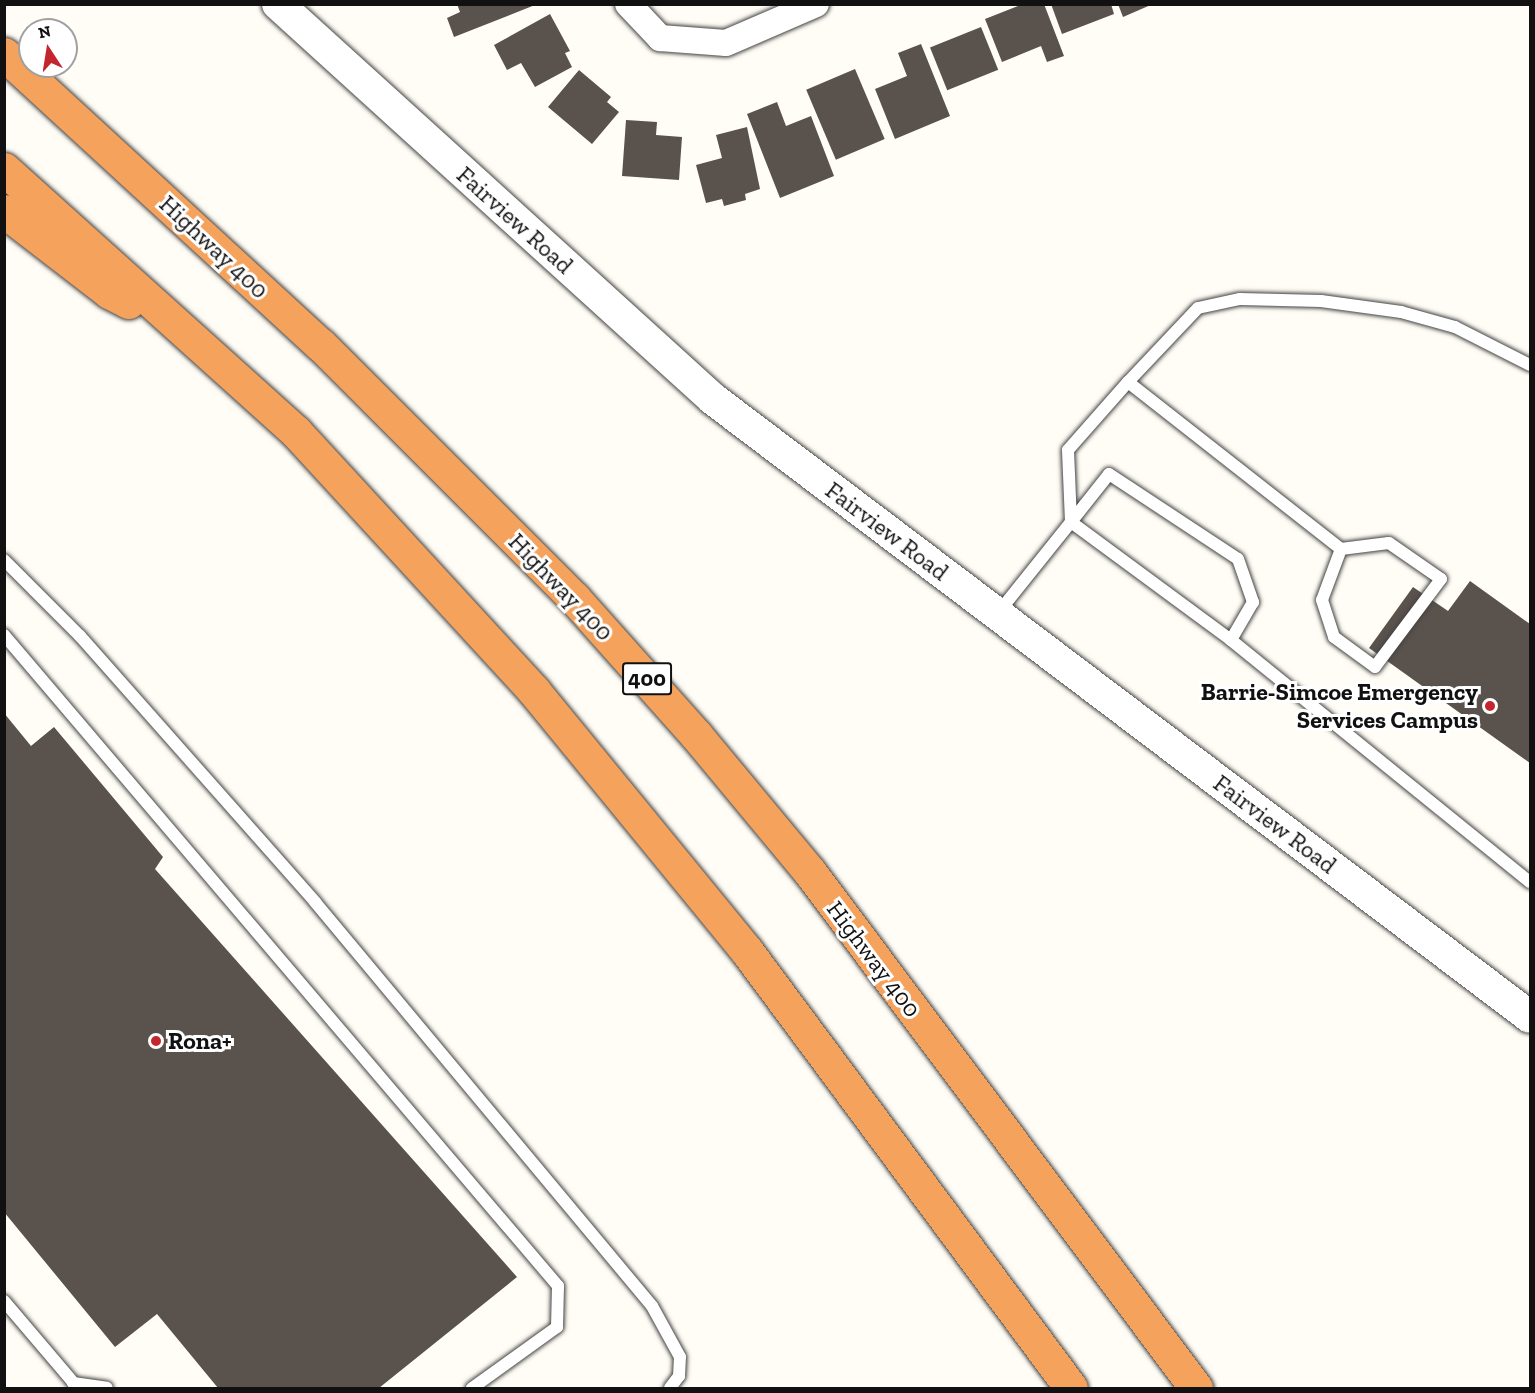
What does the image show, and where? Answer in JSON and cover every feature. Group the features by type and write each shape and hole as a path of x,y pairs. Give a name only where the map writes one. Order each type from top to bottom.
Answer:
{"highway":[{"name":"Highway 400","path":"4,54 321,345 574,598 696,735 808,871 1162,1340 1196,1389"},
{"path":"4,169 296,432 556,717 746,950 1071,1389"},
{"path":"4,211 109,292 184,331"},
{"path":"1162,1340 1210,1389"}],"street":[{"name":"Fairview Road","path":"278,4 713,399 1530,1017"},
{"path":"628,4 660,38 726,43 816,4"}],"lane":[{"path":"1071,522 1068,450 1198,308 1240,299 1322,301 1401,312 1455,327 1530,365"},
{"path":"1128,382 1341,549 1389,543 1441,579 1375,667 1334,637 1322,600 1341,549"},
{"path":"998,614 1109,474 1238,559 1253,602 1231,640"},
{"path":"1071,522 1231,640 1530,882"},
{"path":"4,560 80,636 315,902 652,1306 680,1357 679,1376 670,1389"},
{"path":"4,635 558,1286 557,1327 472,1389"},
{"path":"4,1301 76,1386 107,1389"}],"building":[{"path":"457,4 535,5 454,37 447,18 460,12"},
{"path":"1023,4 1044,4 1064,56 1047,62 1041,46 1002,62 985,19"},
{"path":"1051,4 1111,4 1114,14 1062,34"},
{"path":"1118,4 1153,4 1123,17"},
{"path":"550,14 570,51 565,53 572,67 535,87 521,63 507,70 494,45"},
{"path":"981,27 998,70 947,90 930,48"},
{"path":"921,44 950,116 895,139 875,89 907,76 898,53"},
{"path":"855,69 885,139 836,160 806,90"},
{"path":"579,70 611,97 607,102 619,112 592,144 548,107"},
{"path":"777,102 786,126 811,116 834,176 780,198 747,114"},
{"path":"626,120 657,122 656,135 682,137 679,180 622,176"},
{"path":"747,127 760,189 745,194 746,200 724,206 722,199 706,203 696,165 722,158 716,135"},
{"name":"Barrie-Simcoe Emergency Services Campus","path":"1470,581 1530,624 1530,763 1369,648 1413,587 1448,611"},
{"name":"Rona+","path":"4,713 31,746 54,727 163,857 155,869 517,1277 379,1388 218,1388 157,1314 115,1347 4,1212"}],"place":[{"name":"Barrie-Simcoe Emergency Services Campus","path":"1490,706"},
{"name":"Rona+","path":"156,1041"}]}
